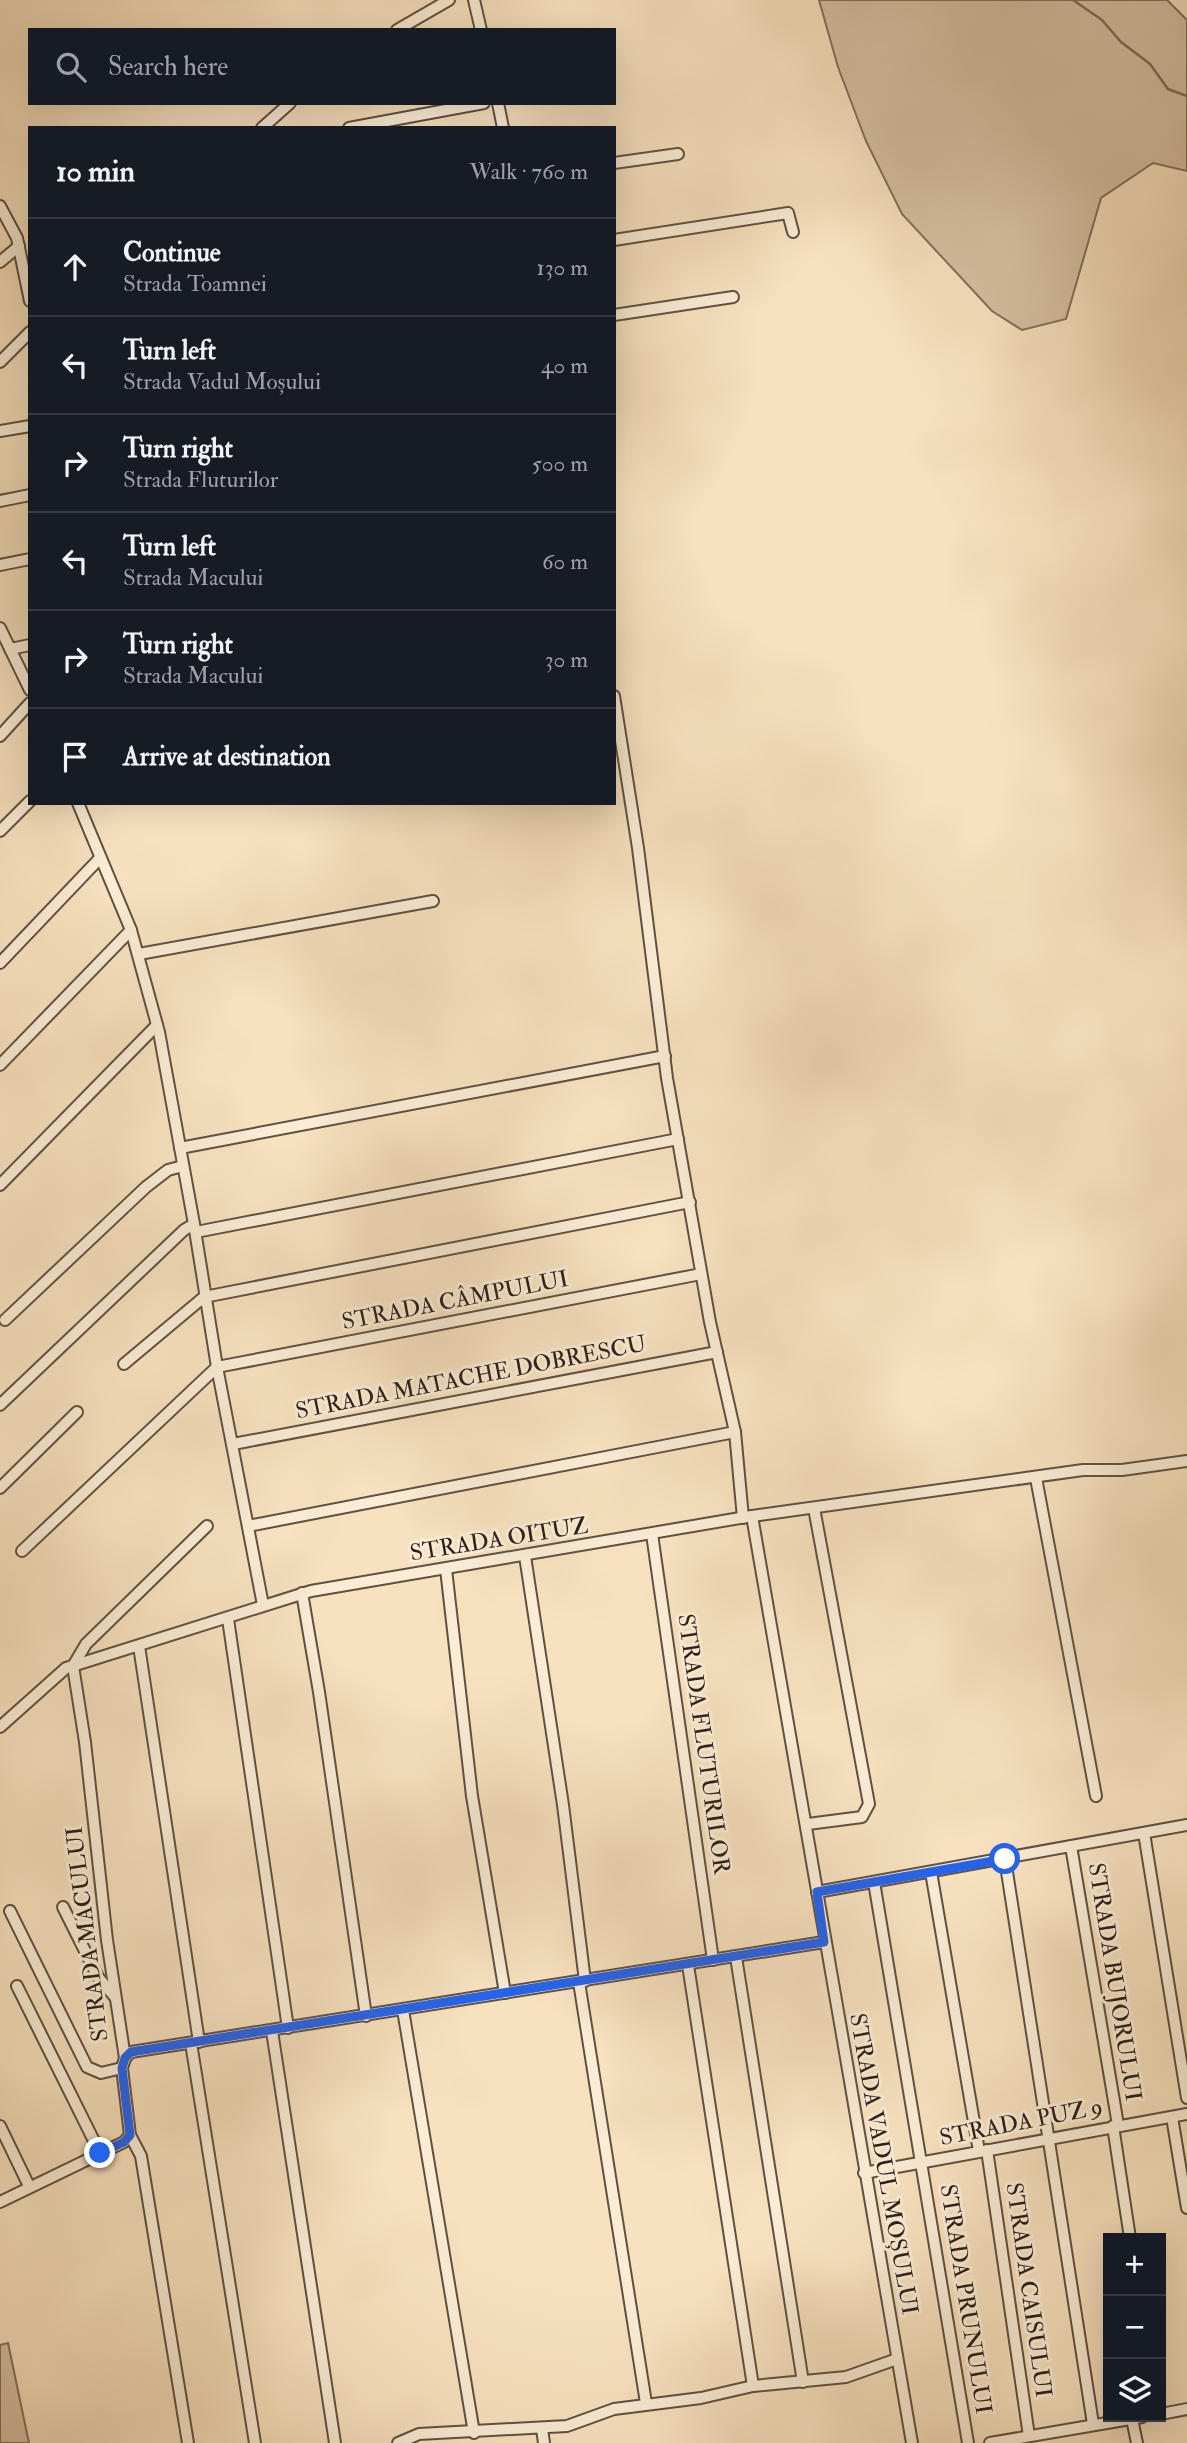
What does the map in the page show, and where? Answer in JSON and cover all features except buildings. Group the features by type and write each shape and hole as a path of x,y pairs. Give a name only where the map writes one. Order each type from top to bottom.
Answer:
{"street":[{"path":"400,28 449,0"},
{"path":"474,0 481,28"},
{"path":"264,126 288,105"},
{"path":"360,126 473,105"},
{"path":"498,105 502,126"},
{"path":"616,163 678,154"},
{"path":"0,206 19,246 28,291"},
{"path":"616,240 789,213 793,232"},
{"path":"0,262 19,246"},
{"path":"616,315 733,297"},
{"path":"0,362 28,334"},
{"path":"0,431 28,426"},
{"path":"0,501 28,495"},
{"path":"0,565 28,559"},
{"path":"1,632 28,685"},
{"path":"10,649 28,645"},
{"path":"0,736 28,705"},
{"name":"STRADA VADUL MOȘULUI","path":"616,709 638,848 665,1056 701,1274 736,1432 747,1517 808,1824 824,1942 912,2443"},
{"path":"0,831 28,803"},
{"path":"79,805 131,930 157,1026 195,1228 216,1367 263,1605"},
{"path":"0,963 100,858"},
{"path":"139,954 433,901"},
{"path":"0,1065 131,930"},
{"path":"0,1185 157,1026"},
{"path":"180,1148 665,1056"},
{"path":"0,1405 184,1230 678,1139"},
{"path":"5,1320 146,1187 168,1170 183,1166"},
{"path":"124,1364 204,1297 690,1202"},
{"name":"STRADA CÂMPULUI","path":"216,1367 701,1274"},
{"name":"STRADA MATACHE DOBRESCU","path":"233,1444 717,1352"},
{"path":"22,1551 216,1367"},
{"path":"0,1489 77,1412"},
{"path":"248,1526 736,1432"},
{"name":"STRADA OITUZ","path":"0,1727 58,1674 74,1666 228,1619 302,1593 747,1517 1083,1470 1122,1470 1187,1461"},
{"path":"1036,1478 1096,1796"},
{"path":"808,1824 862,1817 869,1804 814,1508"},
{"path":"74,1666 86,1644 207,1526"},
{"name":"STRADA FLUTURILOR","path":"652,1534 713,1960"},
{"path":"525,1556 563,1805 582,1982 646,2403"},
{"path":"446,1569 472,1796 505,1993"},
{"path":"302,1593 366,2016"},
{"path":"228,1619 288,2028"},
{"path":"139,1646 255,2443"},
{"name":"STRADA MACULUI","path":"74,1666 124,2063 130,2135 141,2156 188,2443"},
{"path":"817,1892 1187,1825"},
{"path":"1144,1833 1187,2098"},
{"name":"STRADA BUJORULUI","path":"1071,1846 1129,2233"},
{"path":"1005,1859 1093,2424"},
{"name":"STRADA CAISULUI","path":"931,1872 983,2151 1029,2436"},
{"name":"STRADA PRUNULUI","path":"874,1881 968,2443"},
{"path":"63,1907 98,1977 115,1997"},
{"path":"10,1911 87,2067 101,2073 124,2063 131,2052 824,1942"},
{"path":"736,1957 803,2382"},
{"path":"688,1965 753,2386"},
{"path":"17,1986 100,2153"},
{"path":"403,2010 474,2433"},
{"path":"272,2031 335,2443"},
{"name":"STRADA PUZ 9","path":"864,2173 1187,2113"},
{"path":"1172,2117 1187,2208"},
{"path":"0,2126 29,2186"},
{"path":"0,2202 124,2142 130,2135"},
{"path":"398,2443 419,2434 542,2429 585,2422 614,2409 701,2398 753,2386 846,2376 897,2359"},
{"path":"1166,2413 1187,2409"},
{"path":"990,2443 1029,2436 1057,2437 1093,2424 1108,2422"},
{"path":"1137,2422 1137,2443"},
{"path":"542,2429 544,2443"}],"shaded area":[{"path":"819,0 1167,0 1187,20 1187,171 1153,163 1101,198 1066,319 1022,330 992,311 902,214 866,141 838,67"},
{"path":"8,2343 29,2443 0,2443 0,2345"}],"waterway":[{"path":"1073,0 1102,20 1121,42 1150,64 1168,89 1187,96"}],"route":[{"path":"100,2153 124,2142 131,2132 122,2068 127,2054 131,2052 824,1942 817,1892 1005,1859"}]}
